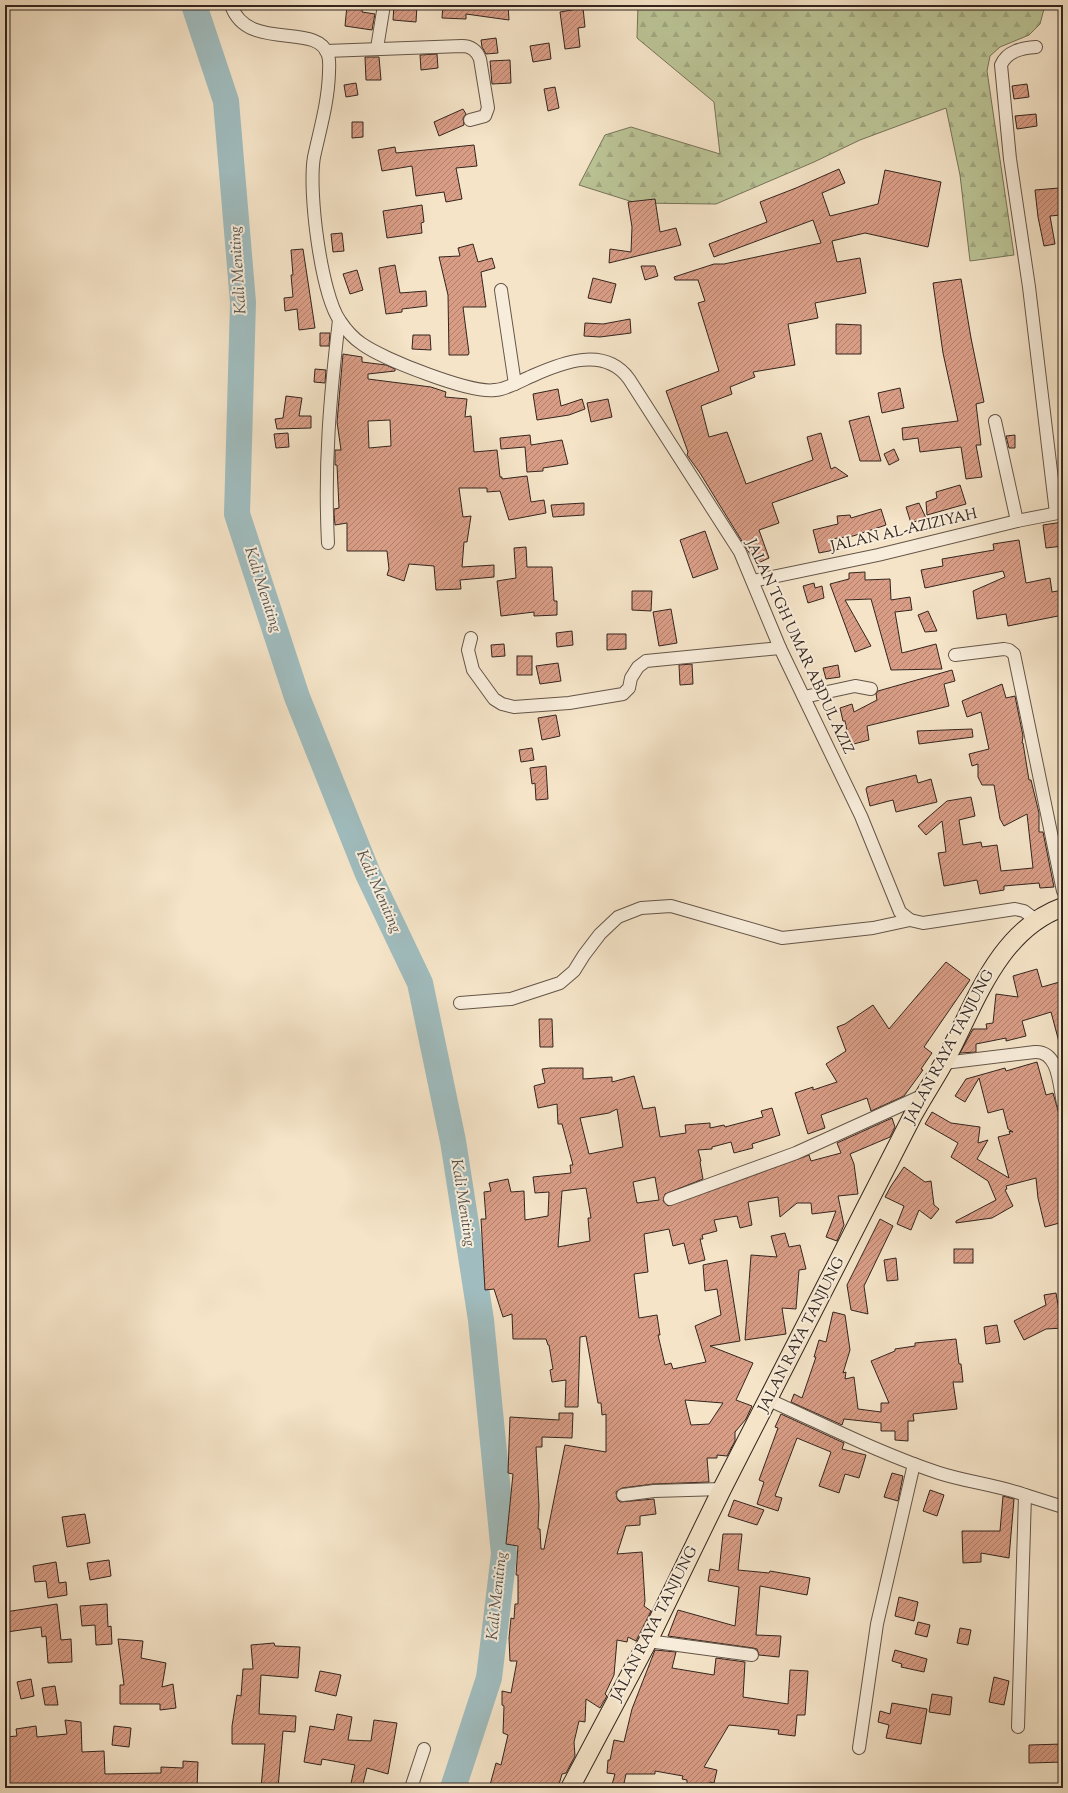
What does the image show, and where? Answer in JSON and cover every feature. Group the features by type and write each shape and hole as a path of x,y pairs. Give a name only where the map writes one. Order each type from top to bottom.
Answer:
{"main road":[{"name":"JALAN RAYA TANJUNG","path":"570,1788 648,1641 722,1489 924,1096 944,1063 996,964 1011,943 1036,920 1063,907"}],"street":[{"path":"231,5 238,20 247,27 256,31 313,40 319,43 326,51 465,46 473,50 480,59 488,110 485,116 470,120"},
{"path":"378,48 384,5"},
{"path":"1036,47 1025,48 1013,52 1004,59 1001,65 1010,159 1059,513"},
{"name":"JALAN TGH UMAR ABDUL AZIZ","path":"326,51 329,61 327,96 314,158 312,179 316,228 325,288 339,320 353,337 371,350 417,370 479,390 497,390 550,369 587,359 601,359 620,368 629,379 740,552 780,648 862,816 897,908 910,920"},
{"path":"501,290 515,384"},
{"path":"328,542 325,489 326,449 339,320"},
{"path":"995,421 1017,521"},
{"name":"JALAN AL-AZIZIYAH","path":"753,581 878,555 1017,521 1059,513"},
{"path":"471,638 468,650 473,670 494,698 502,704 518,707 585,701 623,694 629,688 631,678 638,667 646,661 780,648"},
{"path":"955,655 1004,649 1011,650 1014,654 1063,891"},
{"path":"804,697 855,686 871,689"},
{"path":"460,1003 511,999 560,983 574,971 584,954 600,934 618,917 641,908 671,906 782,938 873,928 910,920 928,923 1016,909 1024,911 1036,920"},
{"path":"944,1063 1043,1052 1053,1060 1063,1103"},
{"path":"670,1199 796,1153 924,1096"},
{"path":"769,1400 914,1464 941,1474 1007,1489 1063,1507"},
{"path":"859,1748 878,1624 914,1464"},
{"path":"623,1495 654,1491 722,1489"},
{"path":"1018,1726 1025,1495"},
{"path":"648,1641 752,1655"},
{"path":"411,1788 424,1749"}],"green space":[{"path":"638,5 1045,5 1040,24 1029,35 1000,47 990,56 987,71 1014,255 970,261 960,175 946,108 860,140 814,162 716,204 636,203 579,185 605,135 631,127 720,154 714,102 637,38"}],"building":[{"path":"347,5 363,5 362,12 375,14 372,30 345,26"},
{"path":"394,5 417,5 416,22 393,20"},
{"path":"443,5 508,5 509,20 466,14 466,19 442,18"},
{"path":"583,8 585,27 578,28 580,47 565,49 560,12"},
{"path":"496,38 498,53 486,54 482,47 481,40"},
{"path":"549,43 551,59 533,62 530,46"},
{"path":"437,54 438,68 421,70 420,55"},
{"path":"365,57 379,57 381,80 366,80"},
{"path":"510,60 511,83 492,84 490,61"},
{"path":"356,83 358,95 346,97 344,85"},
{"path":"1027,84 1029,97 1014,99 1012,86"},
{"path":"555,87 559,108 548,111 544,89"},
{"path":"463,109 466,114 463,118 464,125 439,136 434,122"},
{"path":"1036,114 1037,126 1017,129 1015,116"},
{"path":"352,122 363,122 363,137 352,138"},
{"path":"474,145 477,166 456,168 462,199 446,202 444,192 416,196 412,166 382,171 378,150 395,147 396,153"},
{"path":"839,169 845,183 822,193 830,216 878,204 885,170 941,182 928,247 865,233 832,241 837,262 860,258 866,293 815,303 818,318 788,324 795,365 753,372 755,377 730,387 732,394 701,406 709,437 727,432 746,484 813,460 807,437 821,433 831,469 835,467 848,476 772,503 779,523 759,530 769,558 756,564 700,473 687,455 688,452 666,391 719,371 698,303 705,301 698,280 675,280 674,277 714,264 724,264 821,243 813,220 714,257 709,244 767,222 760,202"},
{"path":"1059,188 1061,215 1050,216 1055,244 1044,246 1038,217 1035,190"},
{"path":"655,199 660,232 676,228 681,245 609,263 610,249 631,252 632,227 628,202"},
{"path":"422,205 424,222 421,223 422,233 387,238 383,211"},
{"path":"342,233 344,251 333,252 331,234"},
{"path":"473,244 478,262 492,258 495,268 481,272 486,307 463,307 469,353 468,355 449,355 448,295 439,257 460,256 458,248"},
{"path":"303,249 315,328 299,330 297,309 285,311 284,298 293,297 291,250"},
{"path":"395,265 400,293 426,291 427,306 402,309 402,312 386,314 379,268"},
{"path":"641,266 655,266 658,276 645,280"},
{"path":"357,270 363,290 350,294 343,274"},
{"path":"593,278 616,284 611,303 588,298"},
{"path":"961,279 984,402 976,404 981,445 976,445 982,477 966,479 961,447 920,452 918,438 903,440 902,428 958,421 943,353 933,283"},
{"path":"630,319 631,333 600,337 584,336 585,323 603,324"},
{"path":"836,324 861,325 861,354 836,354"},
{"path":"320,333 330,333 329,346 320,346"},
{"path":"413,335 430,335 431,350 412,349"},
{"path":"343,354 362,357 362,362 386,365 395,369 395,371 368,374 368,379 431,387 446,392 445,397 467,399 465,417 471,416 474,452 497,450 500,477 502,477 502,479 527,476 531,502 544,500 546,513 509,520 500,491 487,492 487,488 459,488 463,517 471,516 467,542 464,542 462,567 494,565 494,577 460,580 461,589 436,590 434,566 409,564 404,581 387,575 389,569 387,551 347,551 347,523 335,525 334,509 339,508 335,450 341,450 337,422","holes":["390,420 391,446 369,448 368,421"]},
{"path":"315,369 326,370 325,383 314,382"},
{"path":"900,388 904,408 882,413 878,393"},
{"path":"558,389 561,406 582,399 585,409 569,415 537,420 533,394"},
{"path":"286,396 302,398 299,416 311,416 311,428 277,429 275,419 283,418"},
{"path":"608,399 612,417 591,422 587,403"},
{"path":"869,416 881,461 860,461 849,421"},
{"path":"288,433 289,447 276,448 274,434"},
{"path":"530,435 531,445 562,440 568,464 543,468 543,471 527,472 525,447 501,449 500,438"},
{"path":"1015,435 1015,448 1009,448 1006,436"},
{"path":"894,449 899,460 889,465 884,454"},
{"path":"960,485 966,504 927,515 926,502 937,498 936,492"},
{"path":"584,503 584,515 553,517 551,505"},
{"path":"919,503 926,518 911,523 906,507"},
{"path":"881,509 886,525 853,536 831,539 834,550 819,553 813,530 838,524 837,516 850,515 851,518"},
{"path":"1063,522 1063,546 1046,548 1043,525"},
{"path":"705,531 718,569 693,578 680,540"},
{"path":"1019,540 1026,583 1050,578 1052,592 1063,590 1063,615 1008,626 1006,614 977,619 973,591 1005,577 1003,571 925,588 921,570 943,566 942,559 994,550 993,544"},
{"path":"526,547 527,567 552,567 554,601 557,601 557,615 534,616 534,612 501,616 497,581 516,578 514,548"},
{"path":"865,572 865,580 890,579 891,600 910,597 912,610 895,612 902,653 936,644 942,669 891,670 871,599 845,600 871,646 855,652 830,584 849,579 849,573"},
{"path":"814,583 815,588 822,586 824,598 808,603 803,586"},
{"path":"632,591 652,591 651,611 632,610"},
{"path":"671,609 677,643 659,646 653,612"},
{"path":"928,611 937,631 925,632 918,615"},
{"path":"572,631 573,645 557,647 556,633"},
{"path":"607,634 626,634 626,649 607,650"},
{"path":"504,644 505,656 492,657 491,645"},
{"path":"517,656 532,656 532,675 517,675"},
{"path":"558,663 561,681 540,684 536,666"},
{"path":"692,664 693,684 680,685 679,665"},
{"path":"838,665 840,677 826,679 823,668"},
{"path":"952,670 955,681 944,684 949,706 867,726 869,740 850,745 845,721 843,721 840,708 852,704 854,712 877,700 876,694 878,691"},
{"path":"1002,684 1006,698 1015,696 1023,736 1022,743 1029,780 1031,780 1039,813 1039,832 1043,832 1054,887 1040,888 1039,883 1004,886 1004,890 980,894 977,880 944,886 938,853 946,852 942,821 926,835 918,826 947,801 971,797 975,816 959,820 963,845 981,842 982,847 997,845 1001,871 1033,868 1027,814 1004,826 1000,819 994,785 982,785 978,777 978,764 972,766 969,754 989,749 981,712 967,717 962,701"},
{"path":"556,715 560,736 542,740 538,718"},
{"path":"972,729 973,737 919,744 917,731"},
{"path":"532,748 534,760 521,762 519,750"},
{"path":"546,766 548,799 536,800 535,783 532,784 530,768"},
{"path":"916,775 918,783 931,779 937,802 896,812 893,800 870,806 866,789 867,787"},
{"path":"946,962 970,980 924,1047 932,1053 921,1069 923,1070 904,1096 871,1111 867,1098 821,1115 825,1128 808,1134 795,1093 813,1087 813,1090 837,1082 826,1064 846,1051 837,1027 845,1024 873,1005 889,1029"},
{"path":"1037,969 1042,987 1063,981 1063,1041 1059,1042 1051,1012 1022,1021 1026,1036 1006,1041 1006,1038 976,1044 976,1052 960,1053 973,1029 987,1029 986,1024 993,1023 996,994 1018,997 1013,976"},
{"path":"539,1019 552,1019 553,1047 540,1047"},
{"path":"1037,1062 1046,1095 1053,1093 1063,1128 1063,1222 1045,1227 1038,1198 1036,1178 1006,1186 1007,1189 1005,1190 1013,1206 992,1218 956,1223 956,1221 996,1200 988,1181 951,1157 958,1143 925,1124 932,1112 951,1123 980,1127 978,1143 988,1140 977,1159 1009,1178 998,1137 1010,1134 1009,1131 1013,1132 1008,1129 1003,1109 988,1113 979,1078 965,1102 955,1096 966,1079 1005,1068 1006,1071"},
{"path":"583,1068 583,1079 612,1077 612,1082 634,1076 643,1109 655,1107 660,1137 686,1133 685,1125 710,1123 710,1128 724,1125 725,1127 763,1117 761,1111 772,1108 780,1135 752,1144 753,1148 734,1153 731,1142 712,1147 712,1149 698,1150 703,1179 665,1194 663,1201 668,1206 809,1155 811,1161 841,1153 837,1143 892,1118 895,1127 890,1137 850,1154 854,1164 858,1194 838,1196 844,1225 837,1241 826,1237 836,1211 812,1214 811,1203 797,1203 780,1217 778,1197 748,1202 752,1225 740,1228 737,1216 714,1220 717,1231 702,1235 703,1239 700,1239 705,1260 689,1264 684,1243 673,1246 669,1229 644,1234 648,1272 634,1274 639,1318 657,1315 660,1335 658,1335 665,1365 671,1363 673,1369 706,1362 695,1326 721,1315 717,1289 705,1291 703,1265 727,1260 740,1341 710,1346 753,1363 736,1400 752,1406 746,1419 735,1432 735,1441 727,1456 717,1455 717,1458 707,1458 709,1482 653,1484 622,1488 616,1492 617,1499 620,1502 654,1499 656,1514 640,1516 640,1525 626,1526 617,1554 642,1552 644,1606 651,1611 636,1641 628,1637 627,1642 617,1640 614,1675 605,1694 607,1696 600,1708 586,1699 585,1722 579,1721 574,1742 575,1756 566,1773 562,1774 558,1788 500,1788 490,1785 496,1763 501,1765 508,1735 503,1733 504,1706 502,1705 502,1691 511,1693 517,1661 510,1661 509,1638 511,1618 514,1619 515,1604 518,1604 518,1575 516,1575 518,1546 506,1544 513,1474 508,1473 510,1417 559,1420 559,1413 573,1413 572,1438 542,1437 542,1447 536,1447 539,1506 538,1529 540,1529 541,1549 544,1549 565,1445 606,1452 606,1414 602,1415 601,1403 598,1403 586,1336 580,1337 578,1407 565,1407 566,1380 552,1382 550,1370 553,1369 549,1345 546,1339 513,1339 512,1314 503,1317 494,1289 485,1290 481,1219 486,1219 484,1192 491,1191 489,1183 508,1179 511,1192 524,1191 525,1220 548,1216 549,1192 535,1193 533,1177 571,1173 570,1165 573,1165 562,1124 558,1124 557,1104 538,1108 534,1086 545,1083 542,1069","holes":["617,1109 623,1147 589,1154 580,1118 609,1113","655,1177 659,1200 637,1203 633,1182","586,1188 591,1218 588,1218 590,1241 558,1247 562,1191","685,1400 723,1403 709,1424 691,1425"]},
{"path":"904,1167 925,1182 931,1181 934,1205 939,1209 931,1219 919,1210 911,1230 897,1224 904,1206 885,1197"},
{"path":"880,1219 893,1226 864,1286 868,1314 851,1310 847,1285"},
{"path":"785,1233 789,1247 800,1245 806,1269 799,1270 796,1309 782,1308 786,1334 745,1340 751,1255 777,1257 771,1236"},
{"path":"954,1249 973,1249 973,1263 954,1263"},
{"path":"896,1258 898,1280 887,1281 884,1260"},
{"path":"1056,1293 1060,1316 1063,1316 1063,1328 1046,1329 1024,1340 1014,1321 1046,1305 1044,1295"},
{"path":"833,1312 845,1315 850,1350 843,1373 846,1372 845,1379 854,1377 858,1409 881,1412 881,1403 889,1403 871,1361 895,1351 895,1349 915,1346 915,1343 956,1339 963,1382 953,1382 957,1409 913,1414 914,1421 908,1421 908,1441 895,1440 895,1431 881,1431 881,1423 844,1419 842,1425 791,1402 794,1394 802,1398 816,1357 814,1357 819,1340 826,1342"},
{"path":"997,1325 1000,1342 986,1344 984,1327"},
{"path":"781,1414 844,1443 842,1449 866,1455 859,1478 845,1474 839,1493 819,1486 831,1452 797,1438 775,1496 782,1498 778,1511 757,1504 764,1482 759,1480 778,1428 775,1427"},
{"path":"892,1473 903,1476 898,1501 884,1497"},
{"path":"930,1490 944,1495 937,1516 923,1511"},
{"path":"1003,1496 1014,1499 1009,1558 981,1553 981,1562 963,1563 962,1531 1000,1531"},
{"path":"734,1500 764,1510 757,1525 728,1516"},
{"path":"85,1514 90,1543 67,1547 62,1517"},
{"path":"723,1534 742,1534 738,1570 769,1573 770,1571 810,1578 807,1595 760,1586 756,1635 781,1636 779,1657 759,1655 757,1649 753,1648 668,1636 678,1610 735,1626 739,1587 708,1581 710,1569 719,1571"},
{"path":"109,1560 111,1576 90,1580 87,1563"},
{"path":"56,1562 59,1583 66,1582 67,1595 48,1598 46,1581 35,1582 33,1566"},
{"path":"899,1597 918,1602 914,1621 895,1616"},
{"path":"57,1604 61,1640 71,1639 72,1662 48,1663 46,1636 42,1637 41,1627 7,1632 5,1612"},
{"path":"107,1604 108,1627 111,1626 112,1644 96,1645 95,1625 82,1626 80,1606"},
{"path":"918,1622 930,1625 927,1637 915,1634"},
{"path":"960,1628 971,1630 968,1645 957,1643"},
{"path":"118,1639 143,1641 141,1658 166,1663 162,1687 173,1684 176,1708 160,1710 160,1704 120,1704 120,1685 124,1685"},
{"path":"274,1643 275,1646 300,1647 298,1678 261,1675 259,1714 296,1716 295,1732 283,1731 278,1788 261,1788 265,1744 232,1744 232,1726 237,1695 241,1696 243,1669 253,1669 251,1645"},
{"path":"655,1650 676,1652 672,1668 714,1675 716,1658 745,1662 743,1697 788,1704 790,1670 808,1671 805,1715 797,1715 795,1736 778,1734 779,1730 729,1725 704,1767 717,1770 714,1783 710,1782 709,1788 687,1788 687,1780 682,1779 683,1776 655,1771 655,1774 626,1774 623,1788 611,1788 615,1774 607,1773 608,1760 610,1760 614,1740 624,1742 632,1709"},
{"path":"895,1650 927,1659 924,1672 901,1667 902,1664 892,1661"},
{"path":"320,1671 341,1675 336,1696 315,1691"},
{"path":"994,1677 1009,1681 1004,1705 989,1702"},
{"path":"31,1679 34,1696 21,1699 17,1682"},
{"path":"55,1686 58,1705 45,1705 42,1688"},
{"path":"932,1694 952,1697 950,1715 929,1712"},
{"path":"892,1703 927,1709 921,1744 886,1738 889,1725 878,1722 880,1711 890,1714"},
{"path":"337,1714 352,1717 348,1740 371,1741 374,1720 397,1723 388,1774 367,1768 362,1788 350,1788 355,1765 322,1759 321,1765 304,1762 310,1726 334,1730"},
{"path":"65,1720 81,1722 82,1752 104,1751 105,1774 161,1773 161,1767 183,1768 183,1761 198,1762 197,1788 5,1787 5,1751 8,1750 6,1737 17,1736 16,1729 36,1726 37,1737 67,1734"},
{"path":"114,1726 131,1728 129,1747 112,1745"},
{"path":"1063,1744 1063,1762 1029,1763 1029,1745"}],"waterway":[{"name":"Kali Meniting","path":"194,5 226,101 243,302 237,514 297,697 368,874 420,983 453,1141 481,1320 504,1554 489,1678 453,1788"}]}
